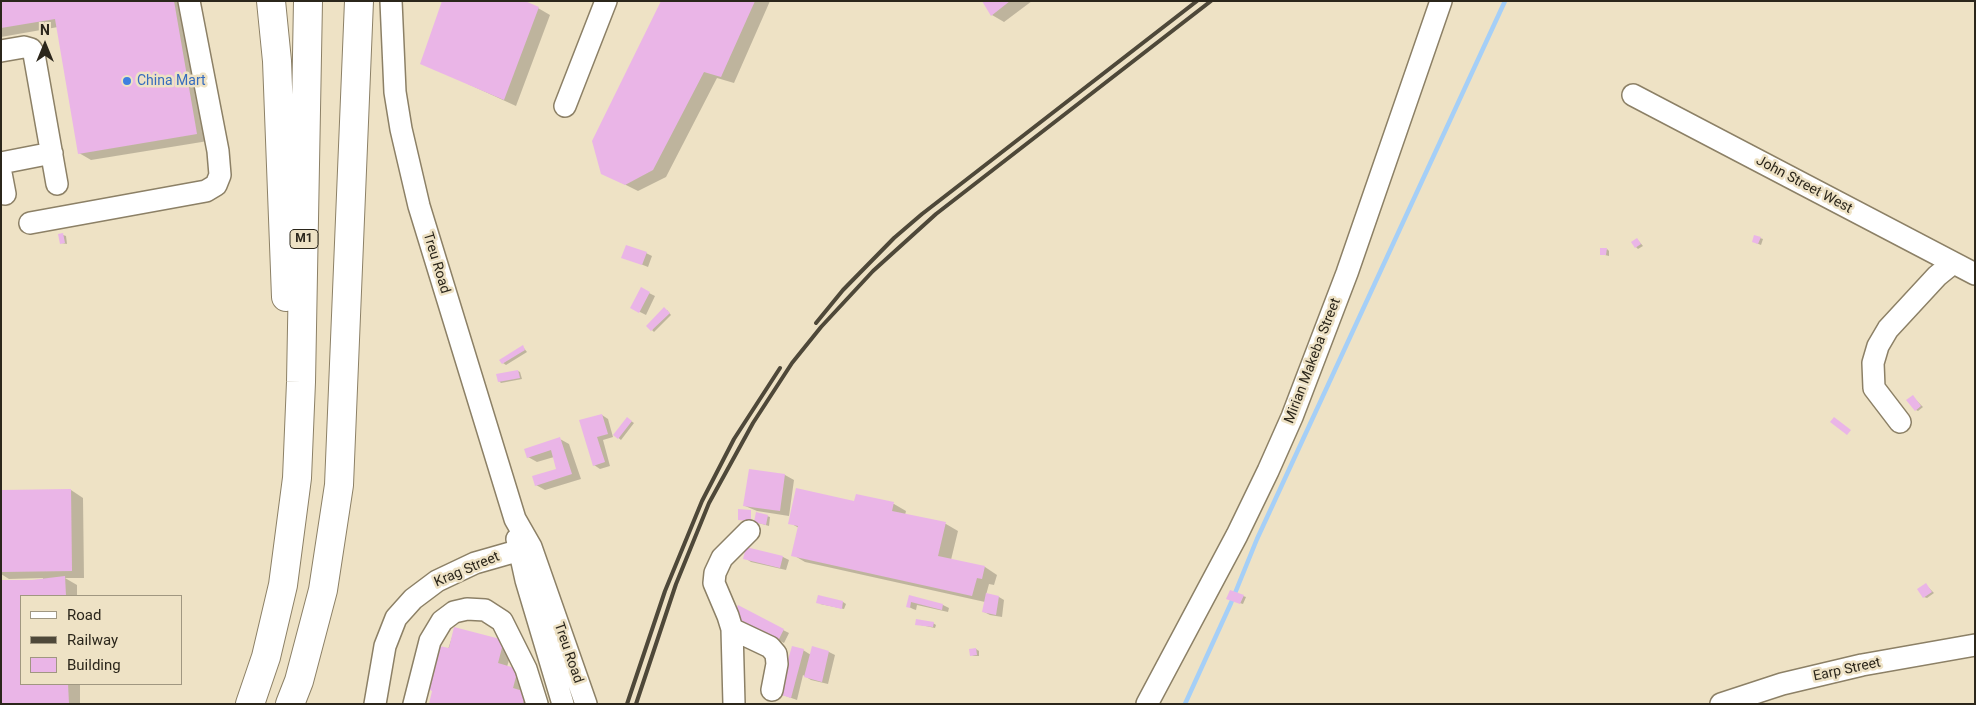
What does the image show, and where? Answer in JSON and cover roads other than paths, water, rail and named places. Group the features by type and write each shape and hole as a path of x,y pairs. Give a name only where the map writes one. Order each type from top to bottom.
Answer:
{"highway":[{"path":"271,1 277,61 291,443 297,478"},
{"name":"M1","path":"250,704 266,657 282,585 297,478 301,382 308,1"},
{"path":"343,1 348,62 355,94"},
{"path":"290,704 299,681 323,590 339,485 359,1"}],"street":[{"path":"30,223 206,191 216,185 220,175 218,152 189,1"},
{"name":"Treu Road","path":"391,1 395,92 401,129 419,206 525,549 586,704"},
{"path":"565,106 606,1"},
{"name":"Mirian Makeba Street","path":"1147,704 1237,535 1292,417 1347,273 1441,1"},
{"path":"1,51 24,47 31,49 34,54 57,184"},
{"name":"John Street West","path":"1633,95 1975,274"},
{"path":"1,163 52,153"},
{"path":"1,173 5,194"},
{"path":"1900,422 1874,388 1873,363 1878,346 1888,329 1937,276 1953,263"},
{"path":"730,701 732,629 714,583 715,573 722,558 749,531"},
{"name":"Treu Road","path":"525,549 526,580 563,704"},
{"name":"Krag Street","path":"375,704 385,646 396,618 413,599 437,580 476,564 525,549"},
{"path":"414,704 430,641 442,621 454,612 467,609 485,610 502,621 526,670 537,704"},
{"path":"732,629 770,647 776,654 777,664 772,690"},
{"name":"Earp Street","path":"1721,704 1782,684 1862,665 1975,645"}],"waterway":[{"path":"1185,704 1231,603 1257,539 1505,1"}],"railway":[{"path":"816,323 843,290 894,238 922,214 1197,1"},
{"path":"636,704 676,584 709,503 753,423 792,363 821,327 873,271 936,214 1211,1"},
{"path":"627,704 665,591 702,501 734,439 780,368"}],"place":[{"name":"China Mart","path":"127,81"}]}
